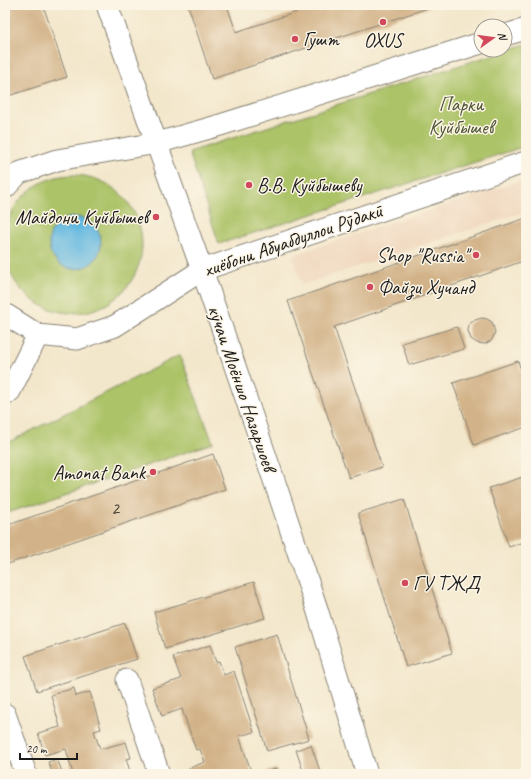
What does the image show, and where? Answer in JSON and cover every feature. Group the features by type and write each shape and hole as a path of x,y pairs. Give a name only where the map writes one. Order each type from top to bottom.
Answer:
{"street":[{"name":"кӯчаи Моёншо Назаршоев","path":"107,5 202,270 317,609 367,774"},
{"path":"513,32 526,28"},
{"path":"5,188 19,174 57,160 157,143 217,126 473,46"},
{"name":"хиёбони Абуабдуллои Рӯдакӣ","path":"5,314 38,335 78,339 115,326 202,270 526,162"},
{"path":"5,395 10,391 38,335"},
{"path":"128,680 159,774"},
{"path":"5,714 26,774"}],"shaded area":[{"path":"526,179 526,211 302,285 292,255"}],"green space":[{"name":"Парки Куйбышев","path":"526,44 526,146 219,244 189,152 482,58 513,58 513,48"},
{"path":"80,175 106,183 117,190 127,200 137,217 141,230 141,258 137,271 127,288 117,298 100,308 87,312 66,313 40,305 29,298 19,288 9,271 5,258 4,237 12,211 19,200 29,190 46,180 59,176"},
{"path":"180,355 213,443 5,514 5,444"}],"water":[{"path":"75,217 85,219 93,225 99,233 101,243 99,253 93,261 85,267 75,269 65,267 57,261 51,253 49,243 51,233 57,225 65,219"}],"building":[{"path":"5,5 43,5 67,77 5,97"},
{"path":"188,5 227,5 236,32 318,5 437,5 212,79"},
{"path":"526,218 526,260 334,327 382,467 349,478 288,301"},
{"path":"482,318 492,322 495,332 492,340 485,344 477,343 471,339 468,331 469,324"},
{"path":"457,327 464,349 409,365 402,343"},
{"path":"518,361 526,385 526,427 474,445 453,383"},
{"path":"213,454 225,489 5,565 5,526"},
{"path":"526,476 526,541 509,547 489,488"},
{"name":"ГУ ТЖД","path":"404,499 452,653 406,667 358,513"},
{"path":"254,582 265,618 165,649 154,612"},
{"path":"125,623 137,659 37,691 25,656"},
{"path":"277,634 309,739 267,751 235,647"},
{"path":"210,645 216,662 219,661 224,675 234,671 254,732 239,736 252,774 191,774 189,768 205,762 200,749 196,750 182,709 162,716 152,688 181,679 173,657"},
{"path":"74,688 76,696 90,692 101,729 94,731 100,749 126,742 131,758 126,759 130,771 123,774 73,774 66,749 45,755 38,733 60,727 51,695"},
{"path":"311,745 320,771 311,774 304,774 296,750"},
{"path":"57,759 63,774 53,774 48,762"},
{"path":"277,768 279,774 260,774"}],"place":[{"name":"OXUS","path":"383,22"},
{"name":"Гушт","path":"295,39"},
{"name":"В.В. Куйбышеву","path":"249,185"},
{"name":"Майдони Куйбышев","path":"156,217"},
{"name":"Shop \"Russia\"","path":"476,255"},
{"name":"Файзи Хучанд","path":"370,287"},
{"name":"Amonat Bank","path":"153,472"},
{"name":"ГУ ТЖД","path":"405,583"}]}
